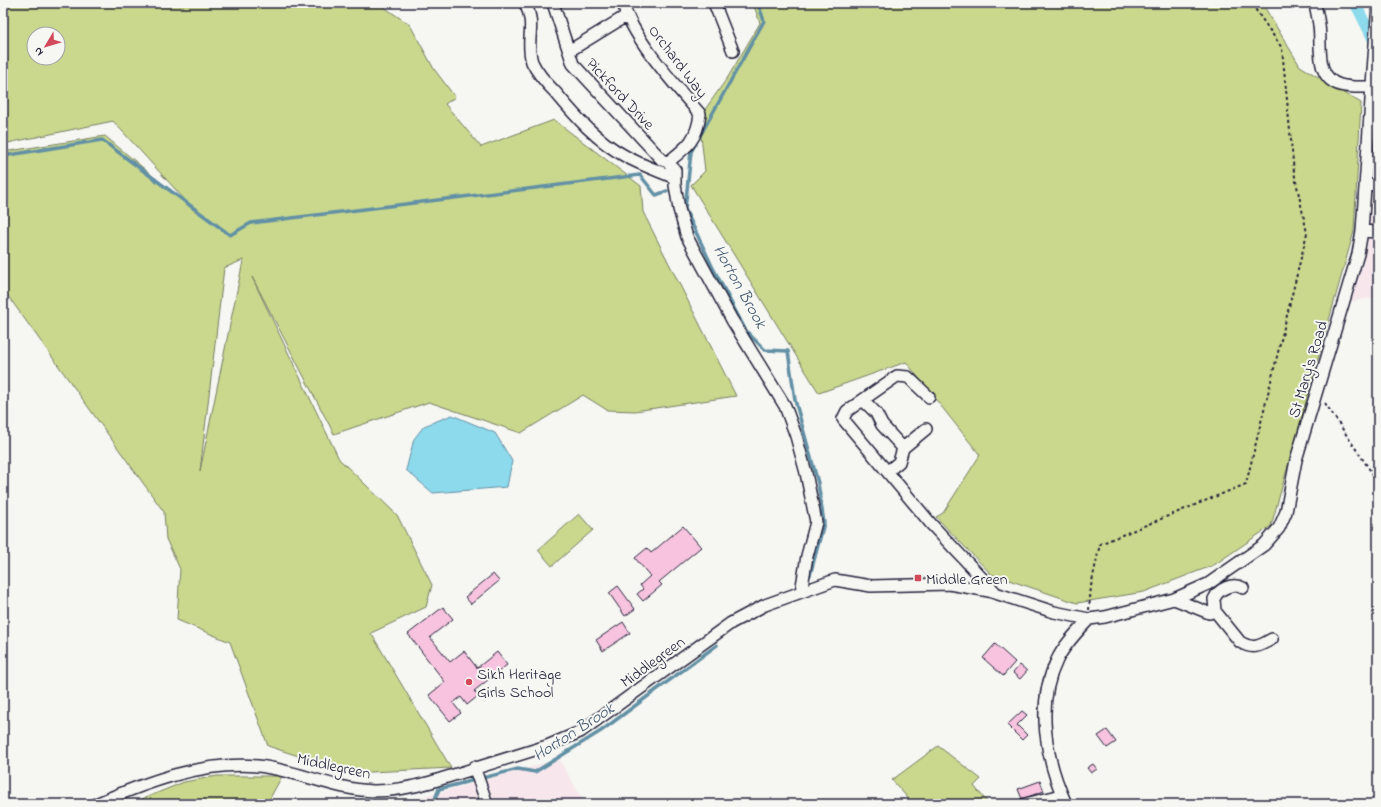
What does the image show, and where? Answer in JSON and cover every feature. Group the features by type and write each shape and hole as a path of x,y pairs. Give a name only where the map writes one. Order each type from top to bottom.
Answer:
{"street":[{"path":"525,3 530,14 532,26 528,48 533,64 544,80 580,122 600,139 625,156 673,170 679,209 687,237 732,320 785,406 796,436 806,473 816,522 807,556 801,592"},
{"name":"Pickford Drive","path":"553,3 573,64 673,170"},
{"name":"Orchard Way","path":"623,3 626,16 661,68 700,114 698,128 691,144 673,170"},
{"path":"714,3 733,50"},
{"path":"1315,3 1319,24 1320,60 1324,73 1331,80 1340,85 1372,88"},
{"name":"St Mary's Road","path":"1089,619 1105,617 1174,599 1208,584 1264,545 1280,528 1286,512 1296,460 1358,254 1362,231 1378,3"},
{"path":"569,51 626,16"},
{"path":"1365,184 1378,185"},
{"path":"1362,231 1378,232"},
{"path":"929,397 912,380 902,375 897,376 847,411 843,419 932,525 996,593"},
{"path":"863,400 876,414 882,425 903,448"},
{"path":"888,471 899,462 903,448 926,429"},
{"name":"Middlegreen","path":"96,804 128,790 175,774 222,765 258,766 374,791 412,787 547,746 580,732 731,623 765,605 835,580 871,586 949,584 996,593 1054,612 1089,619"},
{"path":"1243,588 1230,586 1219,593 1214,600 1215,611 1244,645 1257,647 1272,639"},
{"path":"1174,599 1209,613 1215,611"},
{"path":"1025,804 1064,800 1056,780 1046,736 1045,711 1048,682 1058,658 1089,619"},
{"path":"474,768 485,798 483,804"}],"path":[{"path":"1089,619 1091,586 1100,544 1246,484 1307,233 1294,172 1282,48 1251,3"},
{"path":"1317,393 1378,482"}],"shaded area":[{"path":"1378,135 1378,297 1347,302 1355,272 1364,264 1372,153"},
{"path":"559,759 585,804 416,804 416,799"}],"green space":[{"path":"3,3 378,3 410,25 434,69 455,97 445,104 481,147 554,120 641,186 643,212 736,396 635,411 607,410 583,395 521,433 429,402 334,434 252,277 339,459 397,515 432,585 426,607 371,633 451,768 350,773 268,746 230,642 177,620 180,569 166,539 164,512 3,289 3,152 105,136 196,212 113,121 3,144","holes":["243,261 200,471 224,268"]},
{"path":"753,3 1262,3 1300,66 1361,103 1354,231 1271,526 1214,565 1144,592 1077,603 991,574 936,517 943,513 980,455 906,362 819,393 691,185 705,171 699,118 728,77 760,23"},
{"path":"579,514 593,530 552,566 538,550"},
{"path":"938,746 981,779 974,786 988,803 913,804 892,780"},
{"path":"217,776 282,776 269,800 273,804 130,804 184,782"}],"water":[{"path":"452,415 495,433 512,461 507,487 433,493 406,470 414,439 424,426"}],"building":[{"path":"683,526 701,547 659,582 662,585 643,601 637,594 643,589 640,585 650,576 635,558 647,548 651,553"},
{"path":"493,574 499,581 471,604 465,597"},
{"path":"618,586 635,609 625,616 609,593"},
{"path":"443,607 453,619 430,637 450,662 464,651 477,668 497,652 507,665 474,691 478,696 467,705 461,697 453,703 461,713 450,721 429,695 445,682 408,634"},
{"path":"623,622 630,633 603,651 596,640"},
{"path":"995,644 1015,662 1003,676 983,658"},
{"path":"1020,665 1027,671 1020,679 1013,673"},
{"path":"1022,711 1027,715 1017,725 1027,735 1022,740 1007,725"},
{"path":"1107,730 1116,742 1107,748 1098,736"},
{"path":"1093,764 1097,769 1091,773 1087,768"},
{"path":"1040,781 1044,791 1022,799 1018,789"}],"waterway":[{"name":"Horton Brook","path":"758,3 764,21 691,152 685,209 712,266 746,331 765,350 788,351 795,400 818,483 824,523 810,575"},
{"path":"1355,3 1377,47"},
{"path":"3,156 102,140 230,235 251,223 640,175 656,195 667,191"},
{"name":"Horton Brook","path":"433,804 439,789 518,769 535,772 601,731 717,645"}],"place":[{"name":"Middle Green","path":"918,578"},
{"name":"Sikh Heritage Girls School","path":"469,682"}]}
